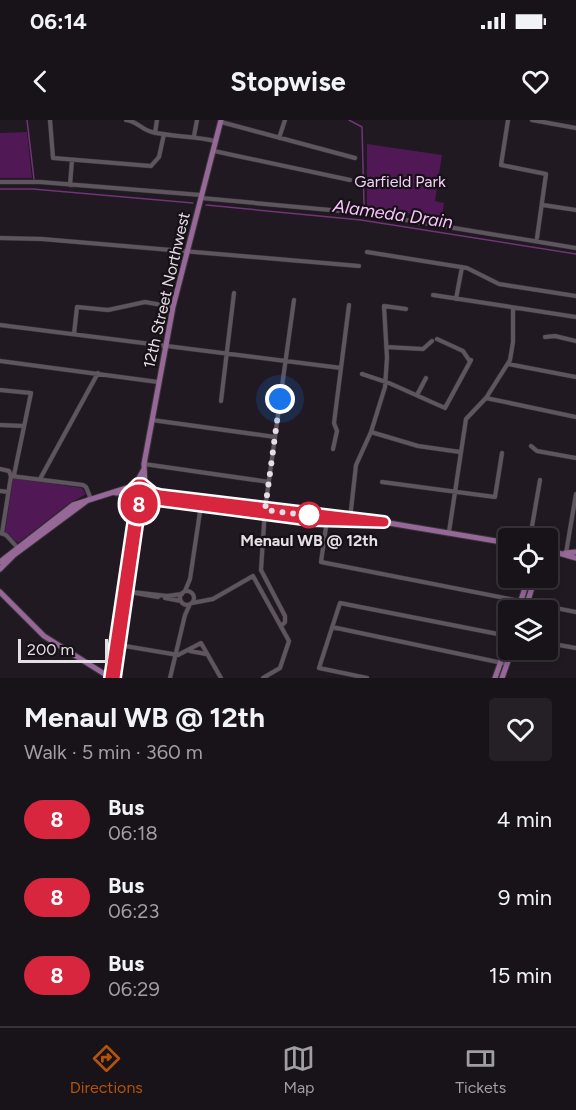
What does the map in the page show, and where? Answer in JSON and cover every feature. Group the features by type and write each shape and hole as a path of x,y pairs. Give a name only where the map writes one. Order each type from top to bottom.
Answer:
{"main road":[{"name":"12th Street Northwest","path":"134,494 144,466 173,307 221,121"},
{"name":"12th Street Northwest","path":"144,466 146,487"},
{"path":"0,562 57,515 90,499 137,484 156,494 201,503"},
{"path":"111,678 146,487"},
{"path":"111,492 327,519 384,522 498,541"},
{"path":"111,678 119,645 126,591 134,494"},
{"path":"0,569 14,555 90,499"},
{"path":"558,552 576,552"},
{"path":"566,553 576,558"},
{"path":"1,592 44,636 111,678"},
{"path":"502,678 505,660"},
{"path":"495,678 506,660"}],"street":[{"path":"50,120 53,158 151,165 159,157 164,134"},
{"path":"126,120 155,133 194,135 216,141"},
{"path":"155,133 157,120"},
{"path":"194,135 198,120"},
{"path":"279,138 285,120"},
{"path":"508,120 501,165 546,174 537,238"},
{"path":"531,120 576,128"},
{"path":"221,121 355,158"},
{"path":"214,151 350,180"},
{"path":"70,184 72,160"},
{"path":"0,182 70,184 363,213 576,248"},
{"path":"543,205 576,210"},
{"path":"0,238 32,238 359,266"},
{"path":"367,252 462,267 499,284 576,296"},
{"path":"456,299 462,267"},
{"path":"221,401 234,293"},
{"path":"433,295 576,317"},
{"path":"281,626 285,616 261,573 265,512 294,300"},
{"path":"74,334 77,307 108,310 145,302 173,307"},
{"path":"333,449 337,431 334,423 350,305"},
{"path":"350,520 356,465 371,432 385,382 384,306 405,309"},
{"path":"449,532 466,419 486,398 508,364 513,350 513,308"},
{"path":"0,325 341,369"},
{"path":"545,337 555,336 576,341"},
{"path":"362,374 445,408 470,360 463,351 435,340 423,349 386,347"},
{"path":"0,361 158,382"},
{"path":"508,364 576,377"},
{"path":"40,478 98,373"},
{"path":"417,395 426,378"},
{"path":"0,390 31,393 1,533 17,547"},
{"path":"486,398 576,417"},
{"path":"152,420 275,437"},
{"path":"0,425 24,426"},
{"path":"371,432 418,446 460,452"},
{"path":"531,446 537,451 576,458"},
{"path":"382,482 495,497 502,453"},
{"path":"144,466 269,482"},
{"path":"0,469 9,471 13,475 82,485 86,487 90,499"},
{"path":"532,528 540,480"},
{"path":"0,492 8,492"},
{"path":"566,553 576,494"},
{"path":"170,678 178,655 185,615 191,604 190,579 201,503"},
{"path":"327,519 321,562 514,600"},
{"path":"126,591 191,604 206,600 253,576 289,641 281,667 263,678"},
{"path":"185,615 182,602 183,593 190,579"},
{"path":"126,591 167,596 192,594 206,600"},
{"path":"367,678 319,668 340,603 498,637"},
{"path":"558,609 576,612"},
{"path":"332,627 504,664"},
{"path":"119,645 178,655 201,643 221,678"},
{"path":"558,645 576,648"},
{"path":"186,651 196,650 208,655"}],"green space":[{"path":"27,132 32,178 0,178 0,133"},
{"name":"Garfield Park","path":"367,144 442,155 435,201 444,203 441,224 437,223 438,218 367,207"},
{"path":"13,478 82,488 86,494 67,505 18,543 5,532"}],"waterway":[{"path":"27,120 34,179"},
{"path":"349,120 362,127 364,204 365,209 373,212"},
{"name":"Alameda Drain","path":"0,189 33,189 193,203"},
{"name":"Alameda Drain","path":"206,205 361,220 576,254"}],"bus line":[{"name":"8","path":"110,678 128,563 135,510 133,489 136,485 142,484 153,493 160,495 304,515 384,522 371,524 310,520 141,498 115,678"}],"place":[{"name":"Menaul WB @ 12th","path":"309,515"}],"route":[{"path":"280,399 265,510 313,516 309,515"}]}
